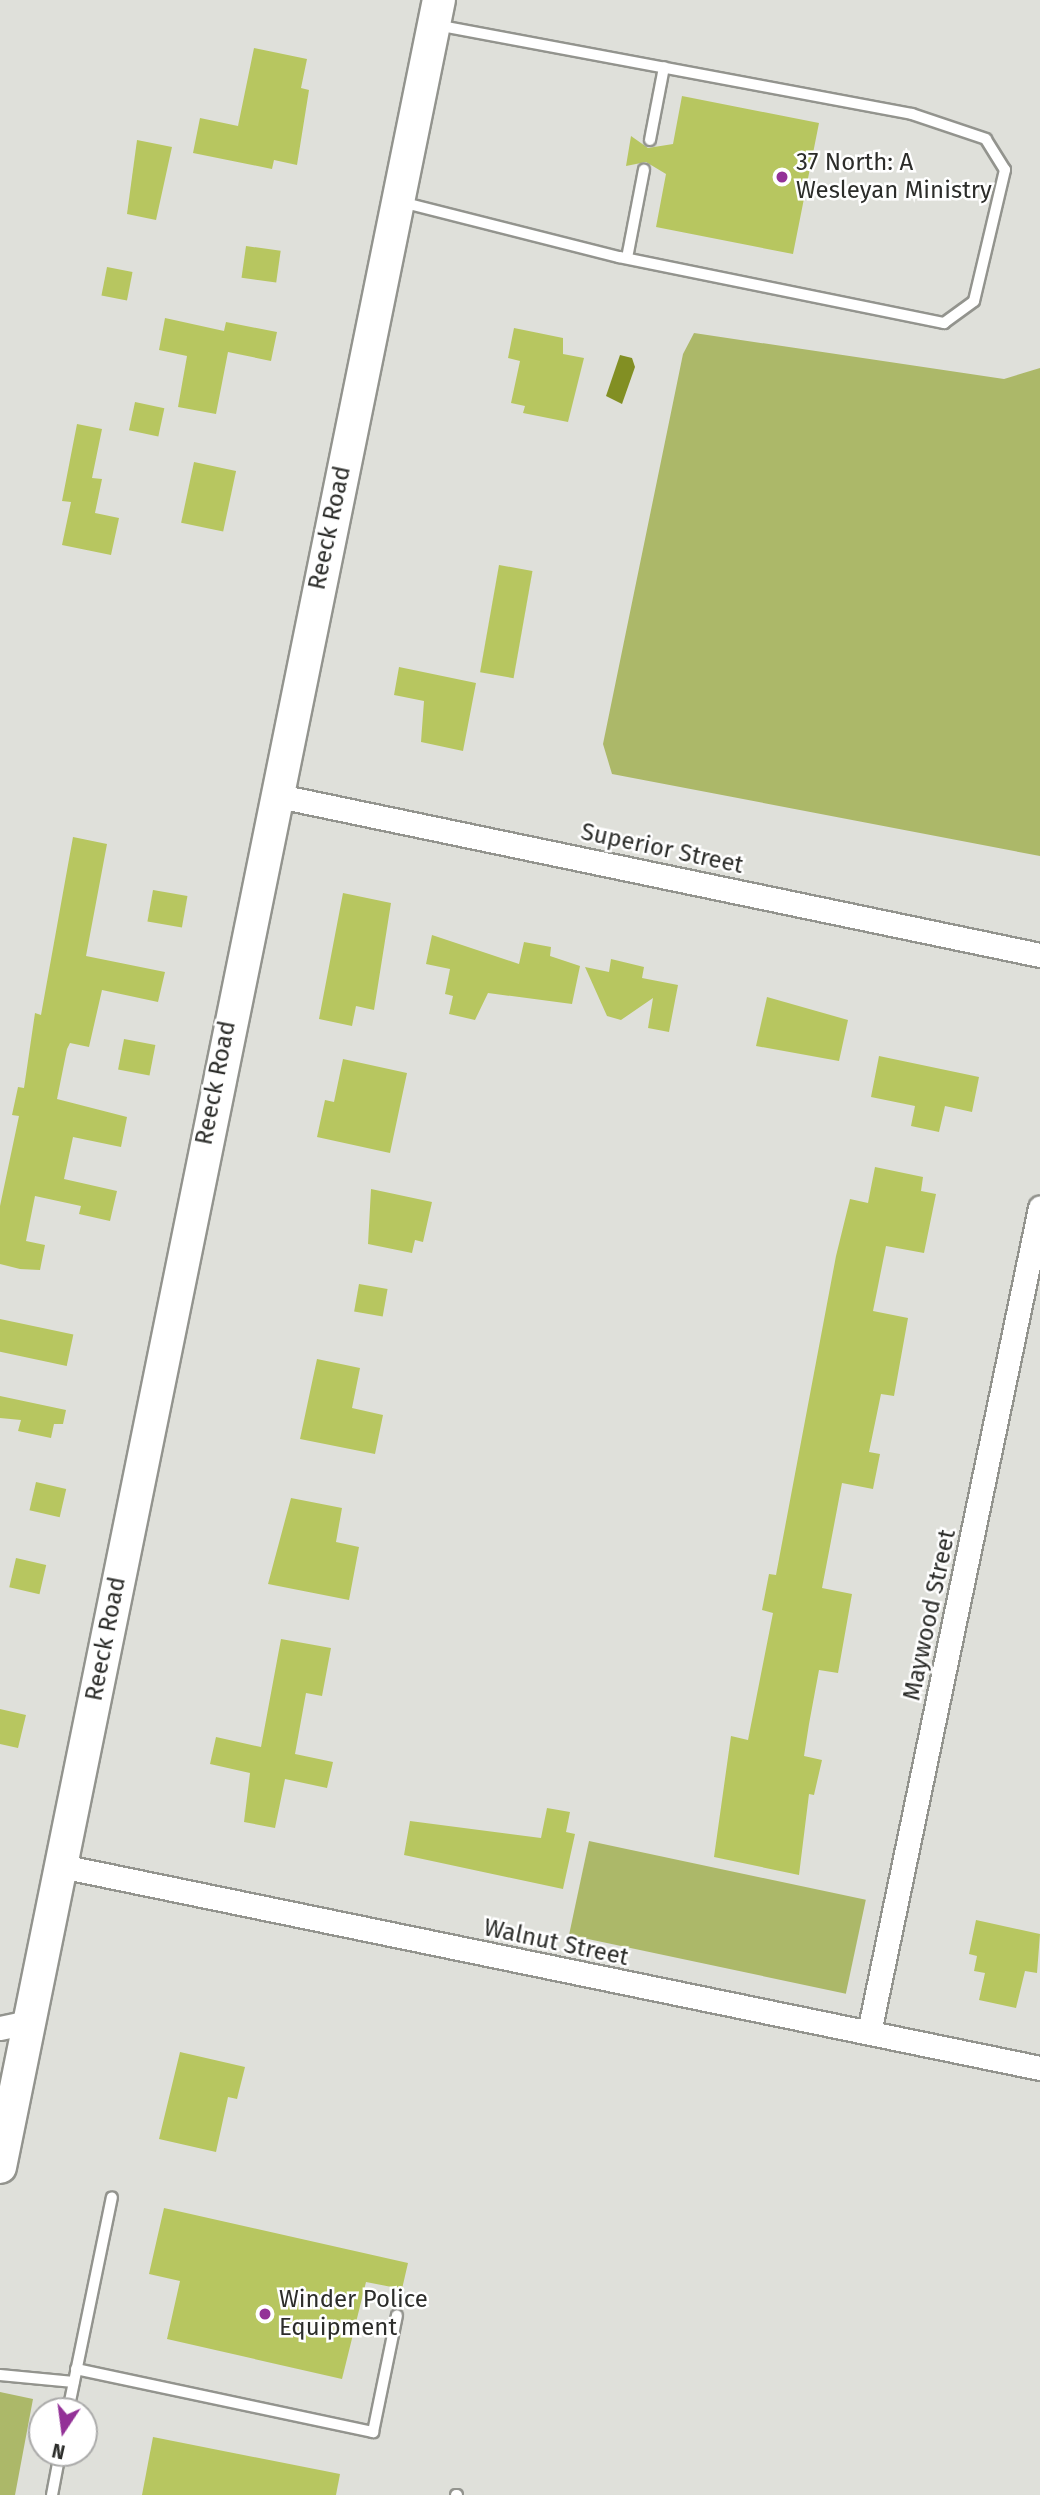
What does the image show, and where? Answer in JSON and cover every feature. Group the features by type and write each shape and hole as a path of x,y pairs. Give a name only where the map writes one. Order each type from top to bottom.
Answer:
{"street":[{"name":"Reeck Road","path":"0,2167 15,2025 61,1866 274,795 437,12"},
{"name":"Superior Street","path":"274,795 1040,955"},
{"name":"Maywood Street","path":"869,2032 1040,1208"},
{"name":"Walnut Street","path":"61,1866 1040,2068"}],"lane":[{"path":"398,201 627,258 944,323 974,301 1005,170 986,139 946,123 664,67 437,12"},
{"path":"650,140 664,67"},
{"path":"627,258 644,170"},
{"path":"71,2397 111,2197"},
{"path":"76,2369 373,2432 397,2315"},
{"path":"0,2375 74,2382"},
{"path":"52,2495 57,2467"}],"shaded area":[{"path":"694,333 1004,379 1040,368 1040,856 612,774 603,744 683,354"},
{"path":"620,355 632,358 635,367 622,404 606,396"},
{"path":"589,1841 866,1900 846,1994 569,1935"},
{"path":"0,2392 28,2398 28,2426 15,2495 0,2495"}],"building":[{"path":"254,48 307,59 301,88 309,90 297,165 274,160 272,169 193,153 200,118 238,126"},
{"name":"37 North: A Wesleyan Ministry","path":"682,96 819,123 793,254 656,227 666,174 646,162 626,166 631,136 648,148 673,144"},
{"path":"137,140 172,147 156,220 127,214"},
{"path":"246,246 281,251 276,283 242,278"},
{"path":"107,267 133,272 127,300 101,295"},
{"path":"165,318 224,331 226,322 277,332 271,361 228,352 216,414 178,407 187,356 159,350"},
{"path":"514,328 563,338 563,354 584,358 568,422 523,413 525,406 511,403 520,361 508,358"},
{"path":"135,402 164,408 158,437 129,430"},
{"path":"77,424 102,429 92,478 102,479 95,513 119,518 111,555 62,545 71,502 62,501"},
{"path":"194,462 236,471 223,532 181,523"},
{"path":"499,565 532,571 514,678 480,672"},
{"path":"399,667 476,683 463,751 421,742 424,701 394,695"},
{"path":"73,837 107,844 86,956 165,972 158,1002 102,990 89,1047 70,1043 67,1049 57,1099 127,1117 121,1147 73,1137 64,1179 117,1191 110,1221 79,1214 81,1206 35,1196 26,1241 45,1245 40,1270 20,1269 0,1264 0,1206 19,1116 12,1115 18,1087 24,1088 35,1013 41,1015"},
{"path":"153,890 187,896 182,928 147,922"},
{"path":"343,893 391,903 374,1010 356,1006 352,1026 319,1019"},
{"path":"432,935 519,964 524,942 551,947 550,956 580,966 572,1004 488,993 475,1020 449,1014 453,996 445,994 450,969 426,964"},
{"path":"611,959 644,967 642,978 678,985 669,1032 648,1028 653,998 621,1020 607,1016 585,967 609,972"},
{"path":"767,997 848,1020 839,1061 756,1046"},
{"path":"124,1039 155,1045 149,1076 118,1069"},
{"path":"879,1056 979,1077 972,1112 945,1106 939,1132 911,1126 915,1106 871,1097"},
{"path":"343,1059 407,1073 390,1153 317,1137 325,1100 334,1102"},
{"path":"875,1167 923,1177 921,1191 936,1194 924,1253 886,1246 873,1311 908,1318 894,1396 881,1394 869,1452 880,1454 873,1489 842,1483 822,1588 852,1594 838,1673 819,1670 804,1756 822,1760 814,1795 809,1794 799,1875 714,1857 731,1736 748,1740 773,1613 762,1610 769,1574 776,1575 836,1256 850,1199 868,1203"},
{"path":"371,1189 432,1202 423,1242 415,1240 412,1253 368,1244"},
{"path":"359,1284 388,1289 383,1317 354,1312"},
{"path":"0,1319 73,1335 67,1366 0,1352"},
{"path":"317,1359 360,1368 352,1408 383,1415 375,1454 300,1439"},
{"path":"0,1396 66,1410 63,1424 54,1424 51,1438 18,1431 21,1420 0,1418"},
{"path":"36,1482 66,1489 60,1517 29,1510"},
{"path":"291,1498 342,1508 336,1542 359,1547 349,1600 268,1584"},
{"path":"16,1558 46,1565 39,1594 9,1587"},
{"path":"281,1639 331,1648 322,1696 306,1693 295,1754 333,1762 327,1788 285,1779 275,1828 244,1822 250,1773 210,1764 216,1737 261,1747"},
{"path":"0,1709 26,1715 18,1748 0,1744"},
{"path":"547,1808 570,1812 566,1832 575,1834 563,1889 404,1855 410,1821 541,1838"},
{"path":"976,1920 1040,1934 1037,1973 1025,1971 1016,2008 979,2000 985,1973 974,1971 977,1956 969,1954"},
{"path":"180,2052 245,2067 237,2099 228,2097 216,2152 159,2139"},
{"name":"Winder Police Equipment","path":"164,2208 408,2263 402,2289 366,2282 342,2379 167,2339 180,2281 149,2274"},
{"path":"153,2437 340,2474 336,2495 142,2495"}],"place":[{"name":"37 North: A Wesleyan Ministry","path":"782,177"},
{"name":"Winder Police Equipment","path":"265,2314"}]}
